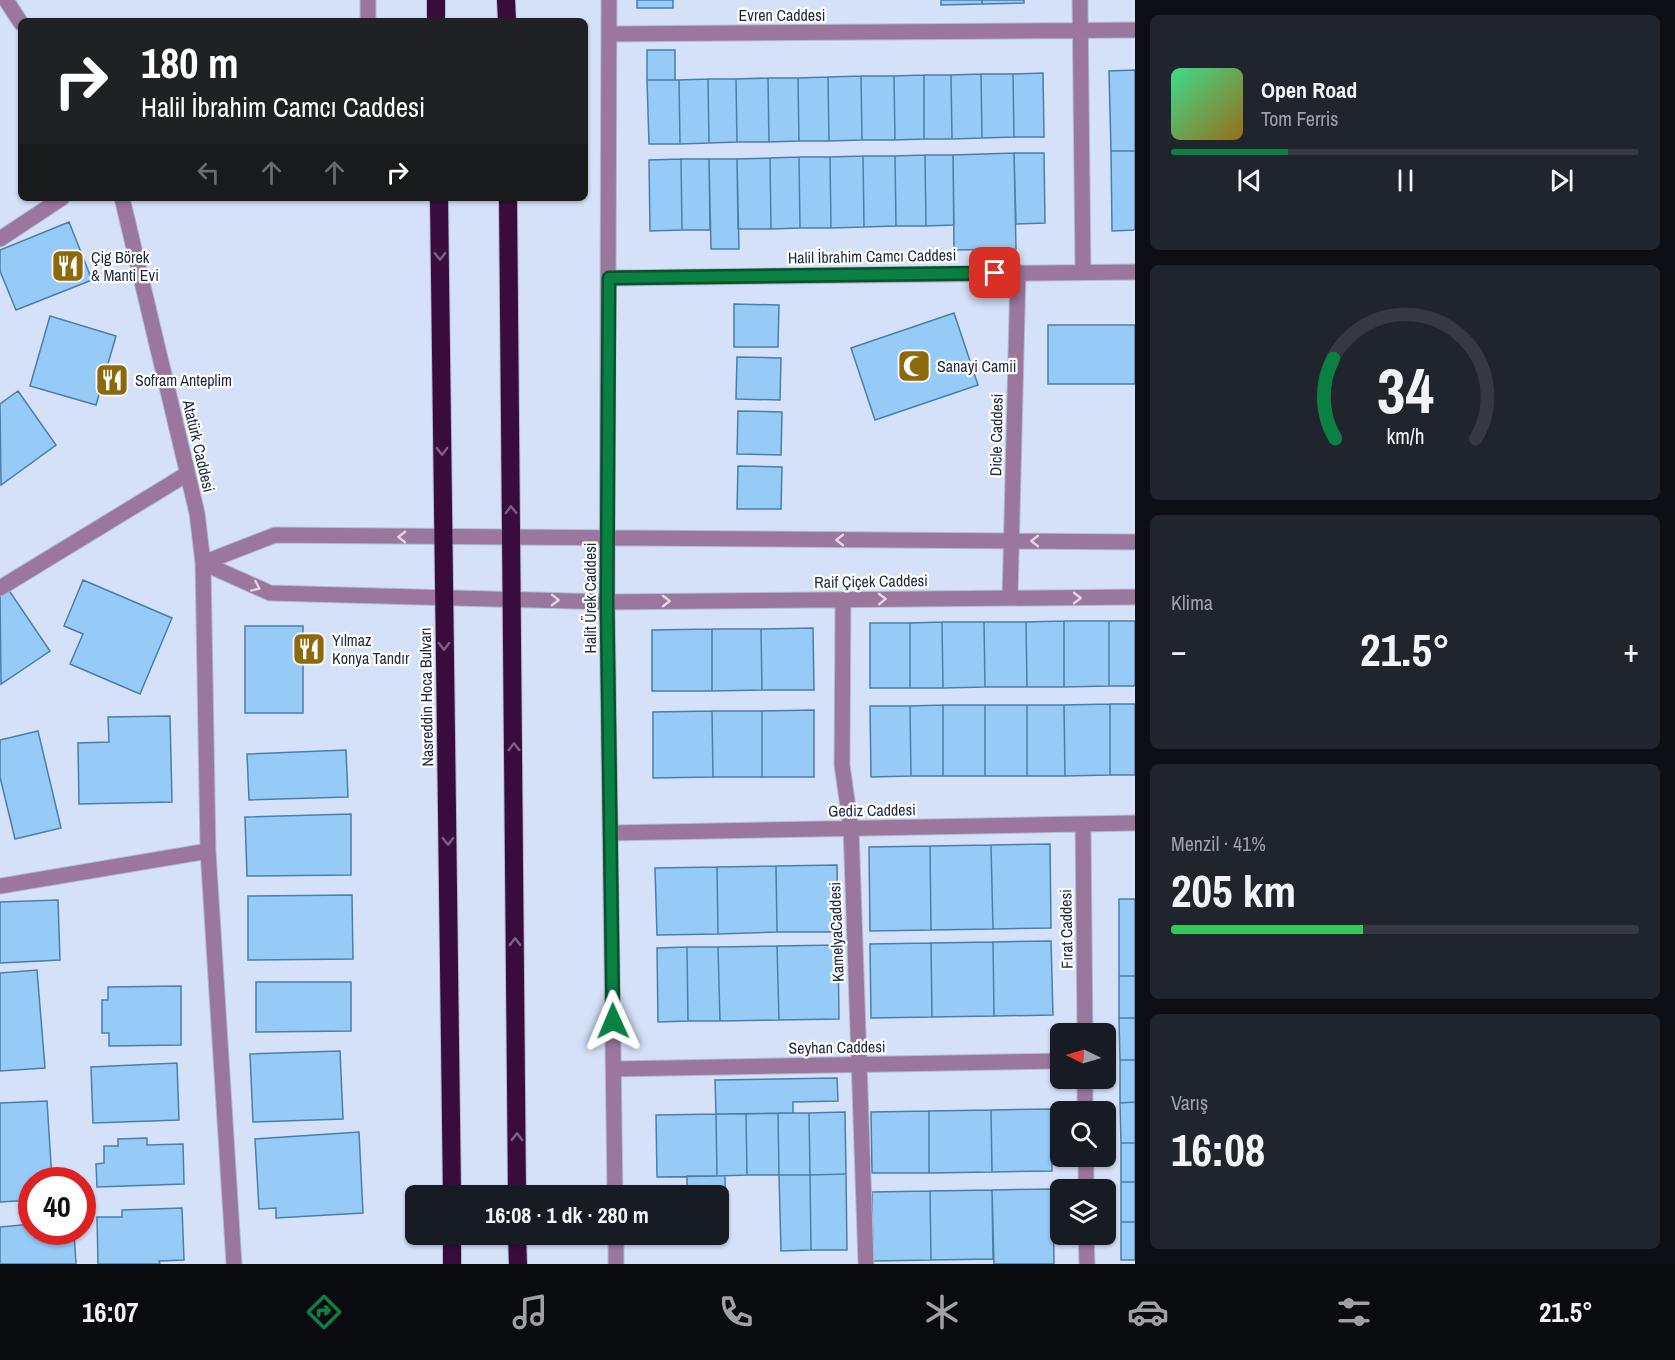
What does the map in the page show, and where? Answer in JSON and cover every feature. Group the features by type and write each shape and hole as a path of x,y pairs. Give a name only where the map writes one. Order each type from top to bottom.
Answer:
{"highway":[{"path":"436,0 436,18"},
{"path":"506,0 507,18"},
{"name":"Nasreddin Hoca Bulvarı","path":"439,201 452,1185"},
{"path":"508,201 517,1185"},
{"path":"452,1245 452,1264"},
{"path":"517,1245 518,1264"}],"street":[{"path":"6,0 18,18"},
{"path":"368,0 368,18"},
{"name":"Halit Ürek Caddesi","path":"609,0 607,602 615,1185"},
{"path":"1080,0 1083,272"},
{"name":"Evren Caddesi","path":"609,34 1135,30"},
{"path":"0,239 57,201"},
{"name":"Atatürk Caddesi","path":"123,201 197,513 203,563 208,851 234,1264"},
{"name":"Dicle Caddesi","path":"1010,598 1018,272"},
{"name":"Halil İbrahim Camcı Caddesi","path":"609,278 1135,272"},
{"path":"0,588 187,474"},
{"path":"203,563 275,535 1135,542"},
{"name":"Raif Çiçek Caddesi","path":"203,563 270,594 607,602 1135,597"},
{"name":"KamelyaCaddesi","path":"843,600 842,765 851,828 866,1264"},
{"name":"Gediz Caddesi","path":"610,832 1135,823"},
{"name":"Fırat Caddesi","path":"1083,824 1085,1023"},
{"path":"0,886 208,851"},
{"name":"Seyhan Caddesi","path":"614,1069 1050,1061"},
{"path":"616,1245 616,1264"},
{"path":"1086,1245 1087,1264"}],"building":[{"path":"637,0 673,0 673,8 637,8"},
{"path":"941,0 982,0 982,4 941,5"},
{"path":"982,0 1024,0 1024,3 982,4"},
{"path":"647,50 675,50 675,80 647,80"},
{"path":"1135,70 1135,151 1111,151 1109,71"},
{"path":"1043,73 1044,137 1014,137 1013,74"},
{"path":"981,74 982,138 952,139 951,75"},
{"path":"981,74 1013,74 1014,137 982,138"},
{"path":"924,75 924,139 895,140 894,76"},
{"path":"924,75 951,75 952,139 924,139"},
{"path":"861,76 862,140 829,141 828,77"},
{"path":"861,76 894,76 895,140 862,140"},
{"path":"828,77 829,141 799,141 798,78"},
{"path":"768,78 769,142 737,142 736,79"},
{"path":"768,78 798,78 799,141 769,142"},
{"path":"708,79 709,143 680,144 679,80"},
{"path":"708,79 736,79 737,142 709,143"},
{"path":"647,80 679,80 680,144 649,144"},
{"path":"1111,151 1135,151 1135,230 1112,231"},
{"path":"1014,153 1016,249 954,250 953,155"},
{"path":"1014,153 1044,153 1045,223 1016,224"},
{"path":"925,155 926,226 896,226 895,156"},
{"path":"925,155 953,155 954,225 926,226"},
{"path":"863,156 864,227 831,228 830,157"},
{"path":"863,156 895,156 896,226 864,227"},
{"path":"799,157 800,228 771,229 770,158"},
{"path":"799,157 830,157 831,228 800,228"},
{"path":"770,158 771,229 738,229 737,159"},
{"path":"681,159 682,230 650,231 649,160"},
{"path":"681,159 709,159 710,230 682,230"},
{"path":"709,159 737,159 739,249 711,249"},
{"path":"69,222 92,280 16,310 0,271 0,250"},
{"path":"734,304 779,305 778,347 734,347"},
{"name":"Sanayi Camii","path":"954,313 978,385 875,420 851,348"},
{"path":"50,316 116,336 96,405 30,386"},
{"path":"1048,325 1135,325 1135,384 1048,384"},
{"path":"737,357 781,358 780,400 736,399"},
{"path":"18,391 56,445 1,485 0,404"},
{"path":"738,411 782,412 781,455 737,454"},
{"path":"738,466 782,467 781,509 737,509"},
{"path":"83,580 172,618 140,694 70,664 83,634 64,626"},
{"path":"6,586 50,651 1,684 0,589"},
{"path":"1064,621 1064,687 1027,687 1026,622"},
{"path":"1064,621 1109,621 1109,686 1064,687"},
{"path":"1109,621 1135,621 1135,686 1109,686"},
{"path":"942,622 943,688 910,688 910,623"},
{"path":"942,622 984,622 985,687 943,688"},
{"path":"984,622 1026,622 1027,687 985,687"},
{"path":"870,623 910,623 910,688 870,688"},
{"path":"245,626 303,626 303,713 245,713"},
{"path":"813,628 814,690 762,690 761,629"},
{"path":"712,629 761,629 762,690 712,691"},
{"path":"712,629 712,691 652,691 652,630"},
{"path":"1110,704 1110,775 1065,776 1064,705"},
{"path":"1110,704 1135,704 1135,775 1110,775"},
{"path":"943,705 943,776 911,776 910,706"},
{"path":"943,705 985,705 985,776 943,776"},
{"path":"985,705 1027,705 1027,776 985,776"},
{"path":"1027,705 1064,705 1065,776 1027,776"},
{"path":"870,706 910,706 911,776 871,777"},
{"path":"814,710 814,777 762,777 762,711"},
{"path":"712,711 762,711 762,777 713,777"},
{"path":"712,711 713,777 653,778 653,712"},
{"path":"170,716 172,802 79,804 78,743 109,742 108,717"},
{"path":"38,731 61,828 15,839 0,777 0,740"},
{"path":"346,750 348,797 249,800 247,754"},
{"path":"351,814 351,875 247,876 245,817"},
{"path":"1050,844 1051,928 993,929 991,845"},
{"path":"991,845 993,929 931,930 930,846"},
{"path":"930,846 931,930 870,931 869,847"},
{"path":"837,865 838,932 777,932 776,866"},
{"path":"776,866 777,932 718,934 717,867"},
{"path":"717,867 718,934 657,935 655,868"},
{"path":"352,895 353,959 248,960 248,896"},
{"path":"1119,899 1135,899 1135,976 1119,976"},
{"path":"58,900 60,960 0,963 0,902"},
{"path":"1051,941 1053,1015 994,1016 993,942"},
{"path":"993,942 994,1016 932,1017 931,943"},
{"path":"931,943 932,1017 871,1018 870,944"},
{"path":"838,945 839,1019 779,1020 777,946"},
{"path":"777,946 779,1020 720,1021 718,947"},
{"path":"687,947 688,1021 658,1022 657,948"},
{"path":"687,947 718,947 720,1021 688,1021"},
{"path":"37,970 45,1068 0,1071 0,973"},
{"path":"1119,976 1135,976 1135,1018 1119,1018"},
{"path":"256,982 351,982 351,1031 256,1032"},
{"path":"181,986 181,1045 109,1046 109,1033 102,1033 102,1000 108,1000 108,987"},
{"path":"1119,1018 1135,1018 1135,1060 1120,1060"},
{"path":"340,1051 343,1119 253,1122 250,1054"},
{"path":"1120,1060 1135,1060 1135,1102 1120,1103"},
{"path":"177,1063 179,1120 93,1123 91,1067"},
{"path":"837,1078 838,1101 793,1102 793,1113 716,1114 715,1080"},
{"path":"47,1101 51,1167 18,1167 18,1201 0,1202 0,1103"},
{"path":"1135,1102 1135,1143 1121,1143 1120,1103"},
{"path":"1050,1109 1050,1167 1052,1171 992,1172 991,1110"},
{"path":"991,1110 992,1172 929,1173 929,1111"},
{"path":"929,1111 929,1173 872,1173 871,1112"},
{"path":"845,1112 846,1174 810,1175 809,1113"},
{"path":"778,1113 779,1175 747,1175 746,1114"},
{"path":"778,1113 809,1113 810,1175 779,1175"},
{"path":"716,1114 717,1176 657,1177 656,1115"},
{"path":"716,1114 746,1114 747,1175 717,1176"},
{"path":"359,1132 363,1213 276,1218 276,1208 259,1209 255,1139"},
{"path":"147,1138 147,1145 183,1144 184,1184 97,1187 96,1164 104,1163 104,1146 118,1146 118,1139"},
{"path":"1121,1143 1135,1143 1135,1182 1121,1182"},
{"path":"846,1174 847,1250 811,1250 810,1175"},
{"path":"779,1175 810,1175 811,1250 781,1251"},
{"path":"687,1176 725,1176 725,1185 687,1185"},
{"path":"1121,1182 1135,1182 1135,1222 1121,1222"},
{"path":"1050,1189 1050,1245 1054,1245 1054,1264 994,1264 992,1190"},
{"path":"992,1190 993,1259 931,1260 930,1191"},
{"path":"930,1191 931,1260 873,1261 872,1192"},
{"path":"182,1208 184,1260 159,1261 160,1264 98,1264 97,1217 122,1217 122,1210"},
{"path":"1121,1222 1135,1222 1135,1260 1121,1260"},
{"path":"18,1225 18,1245 75,1245 76,1264 0,1264 0,1227"}],"place":[{"name":"Çig Börek & Manti Evi","path":"68,266"},
{"name":"Sanayi Camii","path":"914,366"},
{"name":"Sofram Anteplim","path":"112,380"},
{"name":"Yılmaz Konya Tandır","path":"309,649"}],"route":[{"path":"613,1021 607,602 609,278 995,273"}]}
